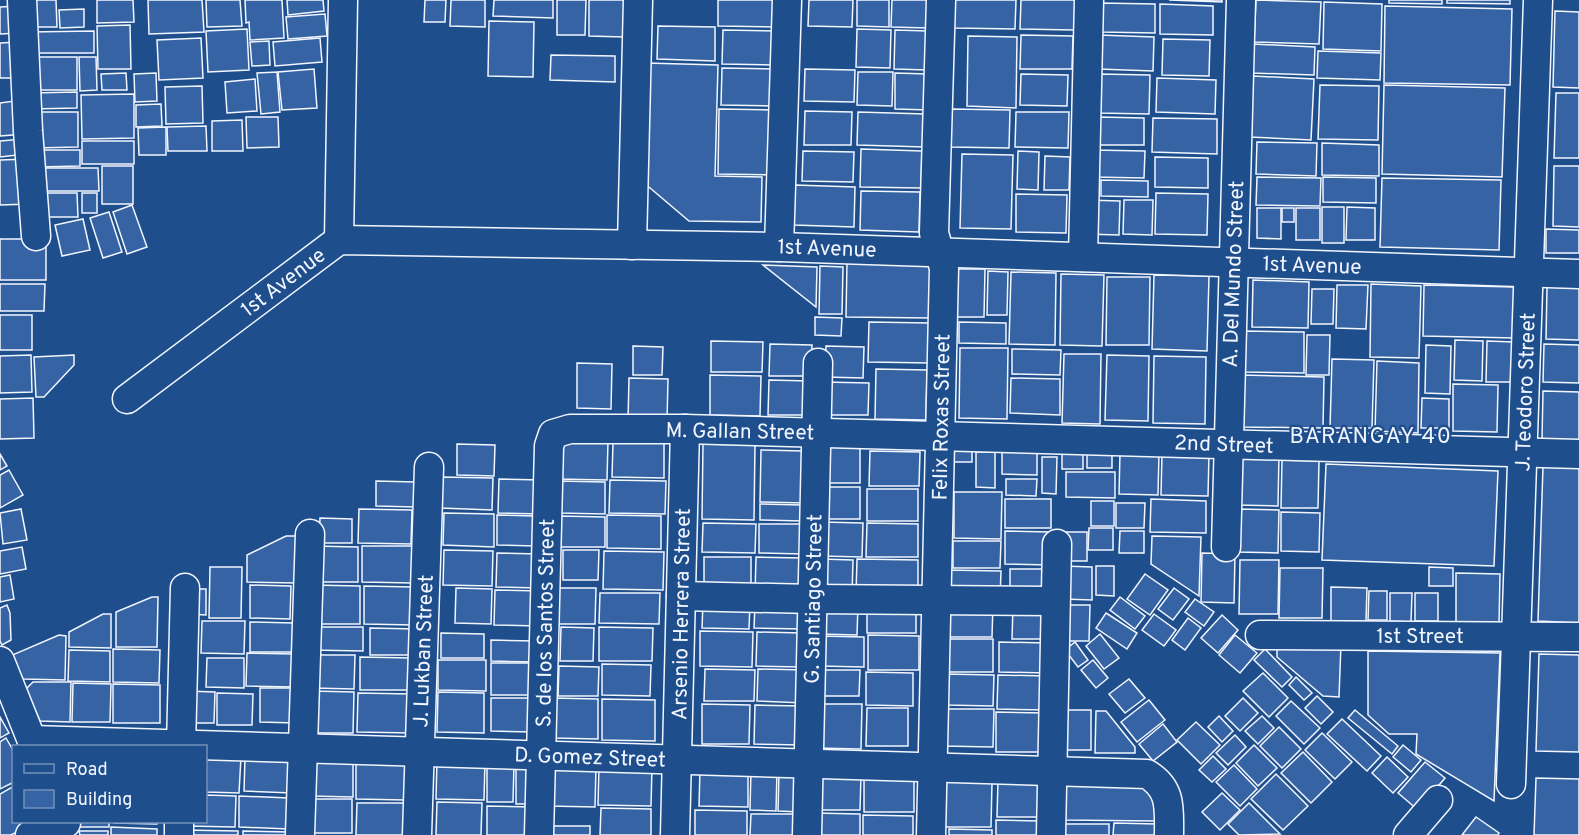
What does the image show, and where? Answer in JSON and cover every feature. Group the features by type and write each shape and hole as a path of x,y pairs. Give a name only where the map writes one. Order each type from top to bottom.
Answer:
{"street":[{"path":"22,0 12,39 28,131 36,236"},
{"path":"339,240 343,0"},
{"path":"632,245 638,0"},
{"path":"779,246 787,0"},
{"name":"Felix Roxas Street","path":"931,835 944,268 934,233 941,0"},
{"path":"1083,257 1089,0"},
{"name":"A. Del Mundo Street","path":"1226,548 1241,0"},
{"name":"J. Teodoro Street","path":"1511,784 1518,636 1538,0"},
{"name":"1st Avenue","path":"127,399 339,240 779,246 1579,274"},
{"name":"G. Santiago Street","path":"807,835 818,363"},
{"name":"M. Gallan Street","path":"549,446 554,434 563,430 685,429 941,436"},
{"name":"Arsenio Herrera Street","path":"675,835 685,429"},
{"name":"2nd Street","path":"941,436 1579,454"},
{"name":"S. de los Santos Street","path":"539,835 549,446"},
{"name":"J. Lukban Street","path":"417,835 429,467"},
{"path":"300,835 310,534"},
{"path":"1052,835 1057,544"},
{"path":"181,745 185,588"},
{"path":"681,596 813,600 1055,601"},
{"name":"1st Street","path":"1260,635 1579,637"},
{"path":"0,661 33,743"},
{"name":"D. Gomez Street","path":"33,743 132,745"},
{"name":"D. Gomez Street","path":"207,746 1053,771 1156,781 1168,802 1169,835"},
{"path":"1408,835 1438,800"},
{"path":"30,835 67,827"}],"building":[{"path":"27,0 56,0 57,27 28,27"},
{"path":"97,0 133,0 134,22 97,23"},
{"path":"148,0 202,0 204,32 149,34"},
{"path":"206,0 240,0 242,26 207,27"},
{"path":"245,0 282,0 284,38 250,40 249,22 246,23"},
{"path":"287,0 323,0 324,11 288,15"},
{"path":"425,0 446,0 445,22 424,22"},
{"path":"451,0 485,0 485,27 450,26"},
{"path":"494,0 553,0 553,18 493,16"},
{"path":"557,0 586,0 585,35 557,35"},
{"path":"589,0 625,0 624,37 589,36"},
{"path":"718,0 775,0 774,27 718,26"},
{"path":"809,0 853,0 852,27 808,26"},
{"path":"857,0 889,0 889,27 857,26"},
{"path":"892,0 928,0 927,28 891,27"},
{"path":"955,0 1016,0 1015,29 954,28"},
{"path":"1021,0 1075,0 1074,30 1020,29"},
{"path":"1169,0 1222,0 1222,2"},
{"path":"1256,0 1321,2 1319,44 1254,42"},
{"path":"1389,0 1442,0 1442,4 1389,3"},
{"path":"1447,0 1510,0 1510,4 1447,3"},
{"path":"1324,2 1382,4 1381,51 1323,49"},
{"path":"1100,3 1155,4 1155,33 1100,32"},
{"path":"1160,4 1213,6 1213,35 1160,34"},
{"path":"18,6 19,33 0,34 0,7"},
{"path":"1385,6 1512,9 1510,85 1384,83"},
{"path":"84,9 84,27 60,28 59,10"},
{"path":"1555,11 1579,12 1579,88 1553,87"},
{"path":"325,14 327,36 288,39 286,17"},
{"path":"489,21 534,22 533,77 488,76"},
{"path":"130,25 131,69 98,69 97,26"},
{"path":"658,26 715,27 715,61 657,59"},
{"path":"247,29 249,70 208,72 206,31"},
{"path":"857,29 891,30 890,68 856,67"},
{"path":"723,30 775,31 774,65 722,64"},
{"path":"895,30 928,31 927,70 894,69"},
{"path":"94,31 94,53 29,53 29,32"},
{"path":"1021,35 1073,36 1072,69 1020,69"},
{"path":"1099,35 1154,37 1153,71 1098,69"},
{"path":"968,36 1017,37 1016,108 967,106"},
{"path":"201,38 203,78 159,80 157,40"},
{"path":"320,38 322,62 275,66 273,42"},
{"path":"1163,39 1210,40 1209,76 1162,75"},
{"path":"269,41 270,65 252,66 250,42"},
{"path":"18,42 19,78 0,78 0,43"},
{"path":"1253,44 1315,47 1314,75 1252,73"},
{"path":"1318,51 1381,53 1380,80 1317,78"},
{"path":"551,55 615,56 615,82 550,80"},
{"path":"30,57 77,57 77,90 30,90"},
{"path":"79,57 96,57 97,90 80,91"},
{"path":"646,63 718,65 715,176 762,177 761,222 689,221 643,182"},
{"path":"722,68 777,69 776,106 721,105"},
{"path":"314,69 317,108 282,110 278,72"},
{"path":"805,69 855,70 854,102 804,101"},
{"path":"277,72 280,112 261,114 257,73"},
{"path":"858,72 893,72 892,106 857,105"},
{"path":"126,73 127,90 102,90 101,74"},
{"path":"156,73 157,101 135,102 134,74"},
{"path":"895,73 929,74 929,110 895,109"},
{"path":"1021,74 1068,75 1067,106 1020,105"},
{"path":"1099,74 1150,75 1149,114 1098,113"},
{"path":"1253,76 1314,79 1311,140 1249,137"},
{"path":"1157,78 1216,80 1215,114 1156,112"},
{"path":"255,79 257,111 227,113 225,82"},
{"path":"1320,85 1379,86 1378,140 1318,139"},
{"path":"1384,85 1505,88 1502,177 1382,174"},
{"path":"202,86 203,123 166,124 165,87"},
{"path":"77,92 77,108 31,109 31,93"},
{"path":"1556,93 1579,93 1579,158 1554,158"},
{"path":"134,94 134,138 82,139 81,95"},
{"path":"21,100 25,134 0,136 0,103"},
{"path":"161,104 162,126 136,127 136,105"},
{"path":"719,109 774,110 773,175 718,174"},
{"path":"951,109 1010,110 1009,148 950,147"},
{"path":"805,111 852,112 851,145 804,145"},
{"path":"35,112 78,112 78,147 35,148"},
{"path":"858,112 926,114 925,147 857,145"},
{"path":"1016,112 1069,112 1068,148 1015,147"},
{"path":"246,117 278,117 279,147 247,148"},
{"path":"1099,117 1144,118 1144,145 1098,145"},
{"path":"1153,118 1217,119 1217,154 1152,152"},
{"path":"242,120 243,151 212,151 212,121"},
{"path":"206,126 207,151 168,151 167,127"},
{"path":"166,127 166,155 139,155 138,128"},
{"path":"23,139 25,154 0,157 0,141"},
{"path":"82,141 134,141 134,164 82,164"},
{"path":"1257,142 1317,143 1316,176 1256,174"},
{"path":"1322,143 1379,145 1379,176 1322,175"},
{"path":"861,149 922,151 921,188 860,187"},
{"path":"38,150 80,150 80,166 38,167"},
{"path":"1092,150 1145,151 1144,178 1092,177"},
{"path":"803,151 854,152 853,182 802,181"},
{"path":"1018,151 1039,152 1038,190 1017,189"},
{"path":"962,154 1013,155 1011,229 960,228"},
{"path":"1045,156 1070,157 1069,190 1044,190"},
{"path":"1155,157 1208,158 1208,188 1155,187"},
{"path":"28,159 30,204 0,205 0,160"},
{"path":"102,166 133,166 133,204 102,204"},
{"path":"1554,166 1579,166 1579,227 1553,226"},
{"path":"40,168 98,168 99,191 40,191"},
{"path":"1257,177 1321,178 1320,206 1256,205"},
{"path":"1323,177 1376,178 1376,203 1323,202"},
{"path":"1382,178 1501,180 1499,250 1380,247"},
{"path":"1101,180 1148,181 1148,197 1101,196"},
{"path":"795,185 855,187 854,227 794,225"},
{"path":"861,191 920,192 919,232 860,230"},
{"path":"43,193 77,193 78,217 43,217"},
{"path":"82,193 97,193 97,213 82,213"},
{"path":"1156,193 1208,194 1207,235 1155,234"},
{"path":"1016,194 1067,195 1066,233 1016,232"},
{"path":"1086,200 1120,201 1119,235 1086,234"},
{"path":"1124,200 1153,200 1152,235 1123,234"},
{"path":"132,205 147,247 127,254 113,212"},
{"path":"1322,207 1344,207 1344,243 1322,243"},
{"path":"1347,207 1375,208 1375,240 1346,240"},
{"path":"1257,208 1281,208 1281,239 1257,238"},
{"path":"1282,208 1294,208 1294,222 1282,222"},
{"path":"1296,208 1320,208 1320,240 1296,240"},
{"path":"109,212 122,252 103,258 90,218"},
{"path":"83,219 90,250 62,256 55,225"},
{"path":"1546,229 1579,230 1579,253 1546,253"},
{"path":"0,239 46,239 46,280 0,280"},
{"path":"847,262 932,264 931,318 846,317"},
{"path":"763,265 817,267 816,307"},
{"path":"820,266 843,267 842,314 819,314"},
{"path":"957,269 985,269 984,317 956,317"},
{"path":"988,271 1008,272 1007,315 987,315"},
{"path":"1011,272 1056,273 1055,345 1009,344"},
{"path":"1061,274 1104,275 1102,346 1060,345"},
{"path":"1154,275 1209,276 1207,351 1152,349"},
{"path":"1107,277 1150,277 1149,345 1106,345"},
{"path":"1253,280 1309,282 1308,328 1252,327"},
{"path":"0,284 45,284 44,311 0,311"},
{"path":"1371,284 1421,286 1419,358 1370,357"},
{"path":"1337,285 1368,285 1366,329 1336,328"},
{"path":"1424,285 1516,287 1515,338 1423,336"},
{"path":"1547,287 1579,288 1579,340 1546,339"},
{"path":"1312,289 1334,289 1333,324 1311,324"},
{"path":"0,315 32,315 32,350 0,350"},
{"path":"815,317 842,318 841,336 815,335"},
{"path":"869,322 931,323 930,363 868,362"},
{"path":"959,322 1006,323 1006,344 959,343"},
{"path":"1245,331 1304,332 1304,373 1244,372"},
{"path":"1307,335 1330,335 1329,375 1306,375"},
{"path":"1455,340 1483,341 1482,381 1454,380"},
{"path":"711,341 763,342 762,372 711,372"},
{"path":"1487,341 1513,342 1512,382 1486,382"},
{"path":"770,344 812,345 811,376 769,376"},
{"path":"1544,344 1579,345 1579,383 1543,382"},
{"path":"1426,345 1451,346 1450,394 1425,393"},
{"path":"633,346 663,347 662,375 633,375"},
{"path":"826,346 864,347 863,378 825,377"},
{"path":"960,348 1008,348 1007,419 959,418"},
{"path":"1012,349 1061,350 1060,375 1012,374"},
{"path":"1064,354 1101,354 1100,424 1062,423"},
{"path":"31,355 32,392 0,393 0,356"},
{"path":"74,355 74,365 44,397 36,397 34,357"},
{"path":"1107,355 1149,356 1148,421 1105,420"},
{"path":"1154,356 1206,357 1205,424 1153,423"},
{"path":"1332,359 1374,360 1372,428 1330,428"},
{"path":"1377,361 1419,363 1418,433 1375,431"},
{"path":"577,363 612,364 611,409 577,408"},
{"path":"876,369 927,370 926,420 875,419"},
{"path":"710,375 761,376 760,416 710,415"},
{"path":"1242,375 1324,377 1323,428 1241,427"},
{"path":"629,378 668,379 667,421 628,421"},
{"path":"1011,378 1060,379 1060,415 1010,413"},
{"path":"769,380 810,381 810,415 768,415"},
{"path":"824,382 869,383 868,415 823,415"},
{"path":"1453,384 1498,385 1497,432 1453,431"},
{"path":"1543,391 1579,392 1579,440 1542,439"},
{"path":"33,398 34,438 0,439 0,399"},
{"path":"1422,398 1449,399 1449,428 1421,428"},
{"path":"558,440 608,441 607,480 557,479"},
{"path":"954,440 972,441 972,462 954,462"},
{"path":"613,443 664,443 664,478 612,477"},
{"path":"457,444 495,445 494,476 457,475"},
{"path":"703,444 755,445 754,520 702,519"},
{"path":"824,444 860,445 860,483 824,483"},
{"path":"1002,445 1037,446 1037,475 1002,474"},
{"path":"1062,449 1083,449 1083,469 1062,469"},
{"path":"761,450 804,451 804,503 760,502"},
{"path":"1087,450 1112,451 1112,468 1087,468"},
{"path":"870,451 920,452 919,486 869,486"},
{"path":"976,452 995,452 995,488 976,487"},
{"path":"1120,453 1159,453 1158,495 1119,494"},
{"path":"1162,453 1209,454 1208,496 1161,495"},
{"path":"0,454 7,466 0,470"},
{"path":"1237,454 1279,454 1278,506 1236,505"},
{"path":"1042,457 1057,457 1056,494 1042,493"},
{"path":"1282,460 1319,461 1318,508 1281,508"},
{"path":"1326,464 1498,471 1494,566 1322,560"},
{"path":"1543,466 1579,467 1579,623 1538,621"},
{"path":"9,470 23,495 0,508 0,475"},
{"path":"1066,472 1115,472 1115,498 1066,497"},
{"path":"440,477 493,478 492,510 440,508"},
{"path":"499,479 542,480 541,514 498,513"},
{"path":"1006,479 1037,479 1036,496 1006,495"},
{"path":"610,480 666,481 665,514 609,513"},
{"path":"376,481 415,482 415,507 376,506"},
{"path":"558,481 605,482 605,514 558,513"},
{"path":"822,487 860,487 860,519 822,519"},
{"path":"867,489 918,489 918,521 867,521"},
{"path":"954,492 1002,492 1001,539 954,538"},
{"path":"1005,499 1051,499 1051,528 1005,528"},
{"path":"1151,499 1206,501 1206,533 1150,532"},
{"path":"1091,501 1114,501 1114,526 1091,526"},
{"path":"1116,503 1145,503 1144,528 1116,528"},
{"path":"760,504 802,505 802,521 760,520"},
{"path":"21,509 27,540 3,544 0,513"},
{"path":"359,509 412,510 411,544 358,543"},
{"path":"1238,509 1279,510 1278,553 1237,552"},
{"path":"1281,512 1320,513 1319,552 1281,551"},
{"path":"444,513 494,514 494,547 443,545"},
{"path":"497,515 535,516 535,546 497,545"},
{"path":"607,515 661,516 661,549 607,548"},
{"path":"561,516 605,517 605,547 560,547"},
{"path":"320,518 352,519 352,543 319,543"},
{"path":"822,522 863,523 862,557 821,556"},
{"path":"703,523 756,524 755,553 702,552"},
{"path":"867,523 918,524 918,557 866,557"},
{"path":"759,524 803,524 803,554 759,553"},
{"path":"1089,528 1113,528 1113,550 1088,550"},
{"path":"1005,531 1050,532 1050,565 1005,564"},
{"path":"1120,531 1144,531 1144,553 1119,553"},
{"path":"1062,532 1087,532 1087,561 1062,561"},
{"path":"286,536 297,536 296,583 247,582 247,555"},
{"path":"1152,536 1201,537 1199,596 1151,564"},
{"path":"953,541 1001,541 1000,568 953,568"},
{"path":"314,546 358,547 358,582 314,582"},
{"path":"362,546 413,546 412,583 362,582"},
{"path":"22,547 26,569 0,574 0,551"},
{"path":"444,550 493,551 492,586 443,585"},
{"path":"563,550 599,550 598,580 563,580"},
{"path":"604,551 664,552 663,590 603,589"},
{"path":"497,553 540,554 539,588 496,587"},
{"path":"1202,553 1235,554 1234,603 1201,602"},
{"path":"704,557 751,557 751,587 704,587"},
{"path":"756,557 802,558 801,595 755,594"},
{"path":"821,559 853,560 852,596 820,595"},
{"path":"857,559 918,560 918,593 856,593"},
{"path":"1240,560 1279,560 1278,614 1239,614"},
{"path":"1063,566 1092,567 1092,600 1063,599"},
{"path":"1096,566 1114,566 1114,596 1096,595"},
{"path":"210,567 242,567 241,618 209,618"},
{"path":"1429,567 1453,568 1453,586 1429,586"},
{"path":"1280,568 1323,568 1322,618 1279,618"},
{"path":"1010,569 1048,569 1048,598 1010,598"},
{"path":"947,570 1001,571 1000,598 947,597"},
{"path":"1456,573 1500,574 1499,624 1456,624"},
{"path":"1145,574 1168,590 1150,615 1127,599"},
{"path":"10,575 14,599 0,602 0,577"},
{"path":"250,585 291,586 290,619 250,618"},
{"path":"313,585 360,586 360,624 312,624"},
{"path":"364,586 414,587 414,625 364,624"},
{"path":"1331,587 1367,588 1366,621 1331,621"},
{"path":"456,588 492,589 491,624 455,623"},
{"path":"559,588 596,588 595,624 558,624"},
{"path":"1174,588 1189,599 1173,620 1158,609"},
{"path":"188,589 206,589 206,615 188,614"},
{"path":"495,590 539,591 538,626 494,625"},
{"path":"1369,591 1387,591 1387,620 1368,620"},
{"path":"600,593 660,593 659,624 599,623"},
{"path":"1390,593 1412,593 1411,622 1390,621"},
{"path":"1415,593 1438,593 1438,621 1415,621"},
{"path":"152,597 158,597 157,647 116,647 116,612"},
{"path":"1120,597 1145,616 1135,629 1110,610"},
{"path":"1195,599 1214,612 1204,626 1185,612"},
{"path":"703,602 750,603 749,629 702,628"},
{"path":"947,603 993,604 992,637 946,637"},
{"path":"755,604 803,605 802,629 754,628"},
{"path":"819,604 858,605 857,635 819,634"},
{"path":"7,605 10,613 11,640 2,645 0,608"},
{"path":"867,605 916,606 916,633 867,633"},
{"path":"1013,605 1047,606 1047,639 1012,639"},
{"path":"1062,605 1090,605 1089,641 1061,641"},
{"path":"1106,613 1137,633 1127,649 1096,628"},
{"path":"103,614 111,614 111,648 69,647 69,632"},
{"path":"1154,614 1176,630 1164,646 1142,630"},
{"path":"1222,615 1238,630 1218,653 1201,638"},
{"path":"1188,618 1201,628 1185,650 1172,640"},
{"path":"202,621 245,621 244,654 201,653"},
{"path":"250,622 293,623 292,652 250,652"},
{"path":"311,627 363,627 363,651 311,650"},
{"path":"561,627 594,628 593,661 560,661"},
{"path":"599,627 653,628 652,661 599,661"},
{"path":"370,628 416,629 415,655 370,655"},
{"path":"700,631 753,632 752,667 700,666"},
{"path":"757,632 802,633 801,667 756,666"},
{"path":"441,633 484,634 484,658 441,658"},
{"path":"1100,634 1119,658 1104,669 1086,646"},
{"path":"59,635 66,636 65,680 23,679 10,656"},
{"path":"868,635 919,636 919,670 868,670"},
{"path":"1235,635 1257,653 1240,673 1219,655"},
{"path":"819,636 864,637 864,667 819,666"},
{"path":"945,639 993,639 993,672 944,672"},
{"path":"491,640 536,641 536,662 491,661"},
{"path":"1277,641 1341,643 1339,697 1323,696 1277,657"},
{"path":"999,642 1047,643 1046,673 999,672"},
{"path":"1075,642 1088,660 1078,667 1065,650"},
{"path":"113,649 160,650 159,683 113,682"},
{"path":"1265,649 1292,677 1282,687 1254,660"},
{"path":"69,650 110,651 110,682 68,681"},
{"path":"1368,651 1500,653 1494,801 1416,754 1417,734 1389,734 1368,715"},
{"path":"247,653 295,654 295,687 246,686"},
{"path":"1539,654 1579,655 1579,752 1536,751"},
{"path":"311,655 355,655 354,689 311,688"},
{"path":"360,657 412,658 412,690 360,690"},
{"path":"207,658 244,658 244,688 206,687"},
{"path":"438,660 486,660 486,691 438,690"},
{"path":"1093,660 1108,678 1096,688 1081,670"},
{"path":"491,663 535,663 535,695 491,695"},
{"path":"602,664 651,665 650,696 602,695"},
{"path":"559,666 599,667 598,696 558,696"},
{"path":"705,669 755,670 754,701 704,701"},
{"path":"758,669 805,670 804,703 757,701"},
{"path":"821,670 860,670 859,696 821,696"},
{"path":"866,672 913,673 913,706 866,705"},
{"path":"1263,673 1288,698 1269,717 1243,691"},
{"path":"946,674 994,675 993,706 945,705"},
{"path":"998,675 1048,676 1047,710 997,709"},
{"path":"1296,677 1312,693 1304,700 1289,685"},
{"path":"1129,679 1145,698 1125,713 1109,694"},
{"path":"33,682 71,682 70,722 40,721 26,689"},
{"path":"73,683 111,684 110,722 72,722"},
{"path":"113,684 160,685 160,723 113,723"},
{"path":"260,688 296,688 296,723 260,722"},
{"path":"185,691 215,692 214,723 184,723"},
{"path":"311,691 354,692 353,733 311,733"},
{"path":"438,692 484,693 484,733 437,732"},
{"path":"217,693 253,694 252,725 217,725"},
{"path":"358,693 411,694 411,733 357,732"},
{"path":"1317,696 1333,712 1321,724 1305,708"},
{"path":"491,698 534,698 533,732 491,731"},
{"path":"553,698 598,699 598,739 553,738"},
{"path":"1243,698 1258,713 1240,731 1225,716"},
{"path":"602,699 655,700 655,741 602,740"},
{"path":"1149,700 1165,720 1137,742 1121,722"},
{"path":"1291,701 1320,728 1304,744 1276,716"},
{"path":"702,704 750,705 749,744 702,744"},
{"path":"815,704 862,704 861,749 815,748"},
{"path":"755,705 802,706 801,745 754,744"},
{"path":"867,708 908,708 908,746 866,746"},
{"path":"943,709 994,709 993,747 942,746"},
{"path":"1059,710 1091,710 1091,750 1058,750"},
{"path":"1355,710 1398,746 1392,754 1348,718"},
{"path":"1096,711 1106,711 1135,747 1135,753 1095,753"},
{"path":"996,712 1046,713 1045,752 996,752"},
{"path":"1219,716 1233,731 1222,742 1208,727"},
{"path":"1262,716 1274,728 1258,744 1245,731"},
{"path":"0,717 9,733 0,738"},
{"path":"1342,719 1381,756 1367,771 1327,734"},
{"path":"1196,722 1220,745 1201,764 1177,740"},
{"path":"1163,724 1177,742 1153,761 1139,744"},
{"path":"1279,727 1301,749 1282,768 1260,746"},
{"path":"1322,733 1352,762 1335,779 1305,750"},
{"path":"1235,735 1246,747 1228,765 1216,753"},
{"path":"6,738 12,748 12,783 0,789 0,742"},
{"path":"1254,745 1277,768 1258,786 1236,763"},
{"path":"1403,745 1421,760 1411,772 1393,757"},
{"path":"1303,752 1332,782 1311,803 1281,773"},
{"path":"207,756 241,757 239,793 207,792"},
{"path":"1213,756 1226,769 1212,782 1199,770"},
{"path":"245,757 293,758 292,793 244,791"},
{"path":"1387,757 1408,777 1393,793 1372,773"},
{"path":"356,760 405,761 405,800 356,799"},
{"path":"437,760 485,761 484,800 436,799"},
{"path":"309,761 353,762 353,797 309,796"},
{"path":"1425,762 1445,778 1418,810 1398,793"},
{"path":"487,763 514,764 513,802 487,802"},
{"path":"516,764 538,765 538,804 516,804"},
{"path":"549,765 596,766 595,807 548,806"},
{"path":"1234,765 1257,789 1240,806 1216,782"},
{"path":"599,766 652,767 651,806 598,805"},
{"path":"700,769 748,770 748,807 699,806"},
{"path":"751,770 777,771 776,811 750,810"},
{"path":"779,772 801,773 800,812 778,811"},
{"path":"815,774 861,775 860,810 815,810"},
{"path":"1276,774 1308,806 1283,830 1251,799"},
{"path":"864,776 914,776 914,812 864,812"},
{"path":"1536,778 1579,779 1579,835 1534,835"},
{"path":"998,780 1044,781 1044,817 997,817"},
{"path":"945,782 992,782 991,827 944,827"},
{"path":"1063,782 1155,783 1155,821 1063,820"},
{"path":"12,787 12,823 35,823 11,835 0,835 0,794"},
{"path":"1222,793 1240,810 1220,830 1202,812"},
{"path":"207,795 236,796 235,827 185,826 186,823 207,823"},
{"path":"239,796 289,798 288,829 239,827"},
{"path":"308,799 352,799 352,833 308,833"},
{"path":"437,802 482,803 481,835 436,835"},
{"path":"357,803 407,803 407,835 356,835"},
{"path":"1249,803 1280,834 1239,835 1228,824"},
{"path":"487,806 535,807 535,835 487,835"},
{"path":"601,808 651,809 651,835 600,835"},
{"path":"695,810 747,811 747,835 695,835"},
{"path":"814,813 860,814 860,835 814,835"},
{"path":"751,814 796,814 796,835 750,835"},
{"path":"863,815 913,816 913,835 863,835"},
{"path":"1476,817 1499,833 1498,835 1462,835"},
{"path":"996,820 1042,821 1042,835 996,835"},
{"path":"74,823 109,823 109,827 76,827"},
{"path":"1114,823 1157,824 1157,835 1113,835"},
{"path":"1062,824 1109,824 1109,835 1062,835"},
{"path":"551,826 590,826 590,835 551,835"},
{"path":"111,827 157,829 157,835 111,835"},
{"path":"949,829 992,830 992,835 949,835"},
{"path":"184,830 238,831 238,835 184,835"},
{"path":"79,831 108,831 108,835 80,835"},
{"path":"243,831 289,832 289,835 243,835"}],"district":[{"name":"BARANGAY 40","path":"1371,435"}]}
